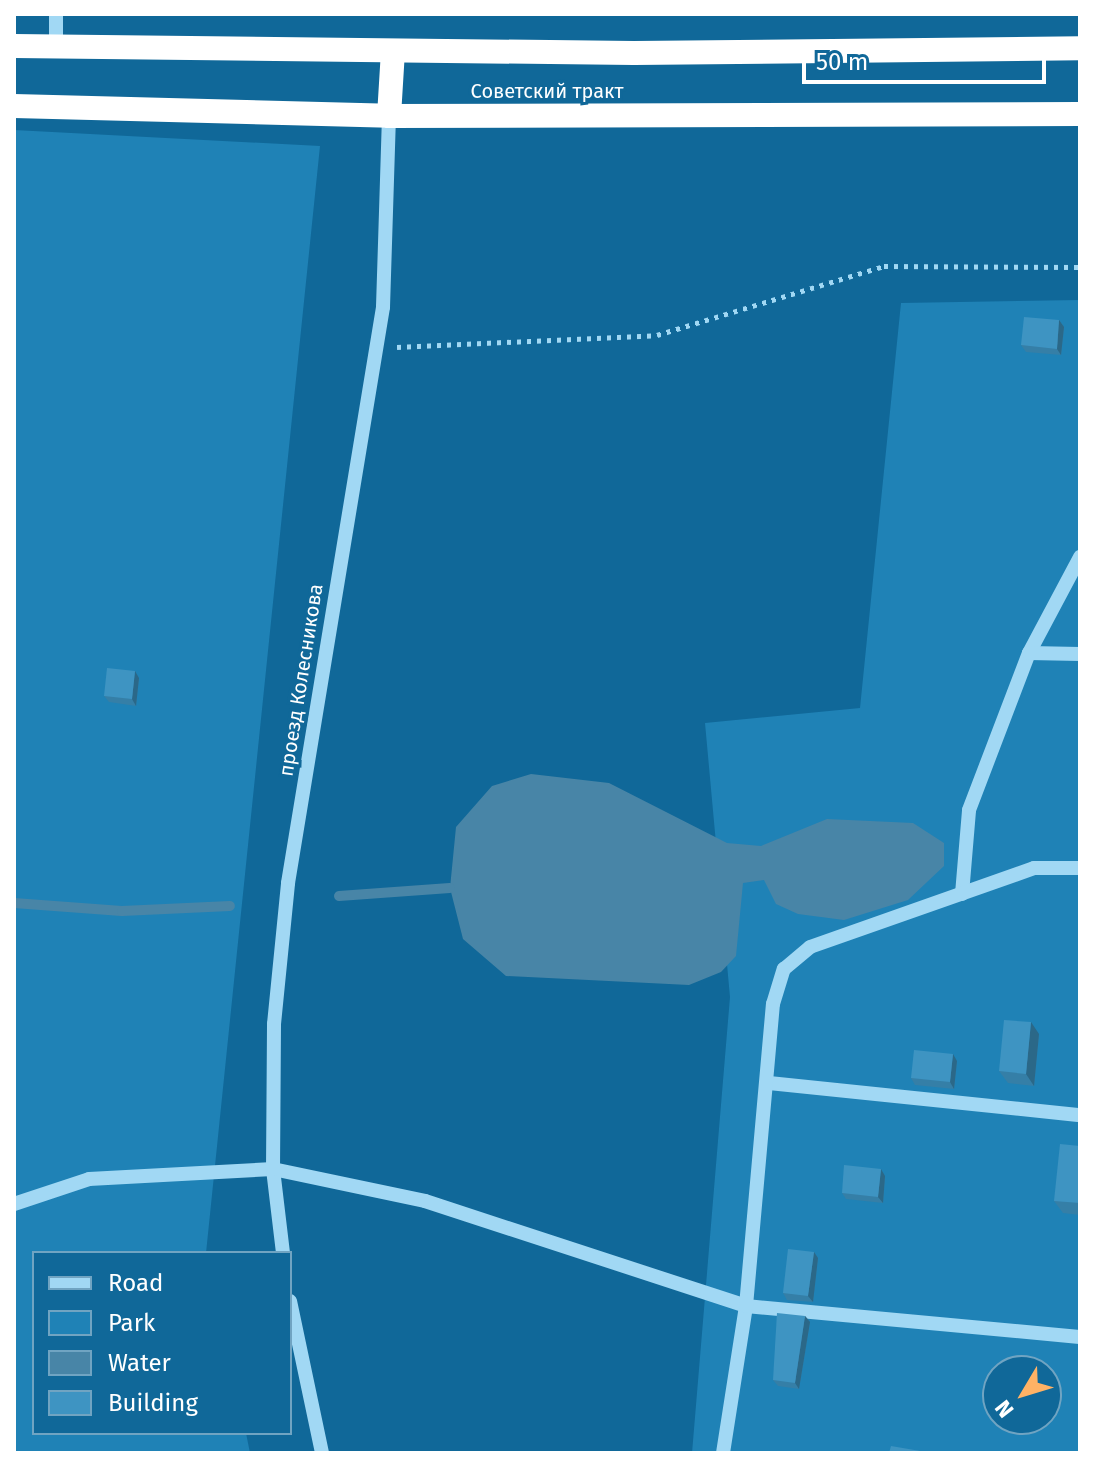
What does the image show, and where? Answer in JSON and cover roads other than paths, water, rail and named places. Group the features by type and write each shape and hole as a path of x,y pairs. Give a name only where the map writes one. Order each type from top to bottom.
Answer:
{"highway":[{"name":"Советский тракт","path":"14,46 393,51 1080,48"},
{"path":"389,116 393,51"},
{"name":"Советский тракт","path":"14,106 389,116 1080,114"}],"street":[{"path":"56,14 56,47"},
{"name":"проезд Колесникова","path":"283,1251 273,1169 274,1024 288,883 376,348 389,116"},
{"path":"962,894 969,810 1029,653 1080,557"},
{"path":"1029,653 1080,654"},
{"path":"723,1453 746,1306 769,1083 773,1004 793,958 1034,868 1080,868"},
{"path":"769,1083 1080,1115"},
{"path":"14,1204 89,1179 273,1169 425,1201 746,1306 1080,1337"},
{"path":"292,1310 322,1453"}],"water":[{"path":"531,774 609,783 727,843 761,846 827,819 913,823 944,843 944,866 908,900 844,920 798,914 776,904 764,880 743,883 736,956 721,972 689,985 506,976 463,939 450,888 456,827 492,786"}],"waterway":[{"path":"339,896 450,888"},
{"path":"14,903 122,911 230,906"}]}
